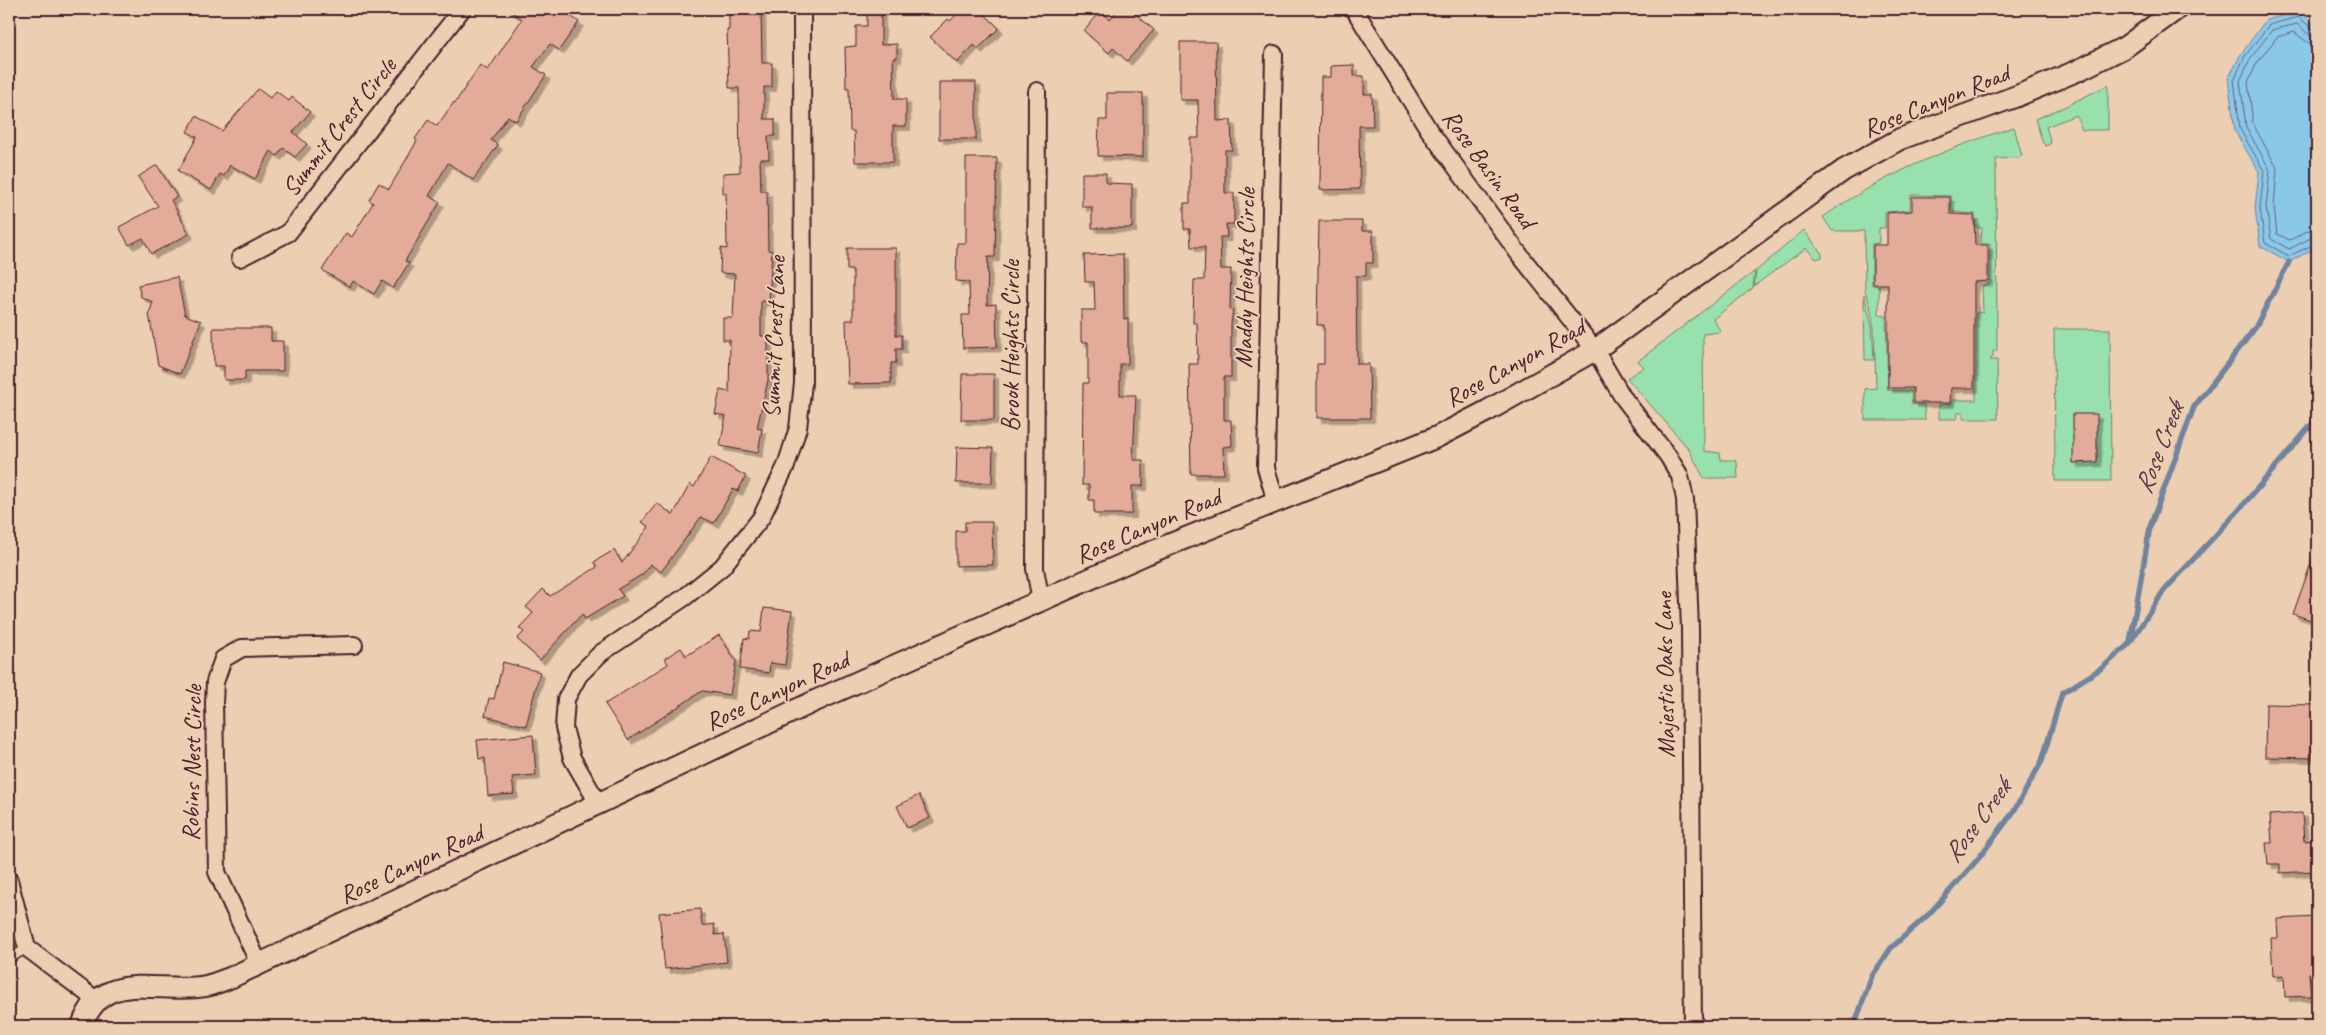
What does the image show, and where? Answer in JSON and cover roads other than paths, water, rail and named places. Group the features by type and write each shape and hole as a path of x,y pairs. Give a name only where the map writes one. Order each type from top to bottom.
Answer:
{"street":[{"name":"Summit Crest Circle","path":"240,258 288,233 462,9"},
{"name":"Summit Crest Lane","path":"598,804 572,758 564,728 566,699 579,675 602,653 685,598 722,567 761,518 786,466 798,428 803,383 802,9"},
{"name":"Rose Basin Road","path":"1354,9 1429,130 1519,254 1595,350"},
{"name":"Rose Canyon Road","path":"96,1000 111,990 206,986 259,964 816,701 1146,554 1437,437 1487,412 1595,350 1844,170 1900,139 2017,96 2078,70 2125,47 2177,9"},
{"name":"Maddy Heights Circle","path":"1274,54 1266,468 1276,502"},
{"name":"Brook Heights Circle","path":"1037,91 1035,568 1041,601"},
{"name":"Majestic Oaks Lane","path":"1595,350 1622,396 1668,456 1680,476 1685,499 1690,629 1693,1026"},
{"name":"Robins Nest Circle","path":"259,964 217,872 214,703 215,682 219,668 223,659 242,648 354,645"},
{"path":"9,880 27,948 96,1000 86,1014 82,1026"}],"lane":[{"path":"9,959 27,948"}],"water":[{"path":"2300,11 2317,27 2317,247 2289,262 2260,246 2255,208 2259,172 2235,131 2228,79 2241,54 2266,20"}],"waterway":[{"name":"Rose Creek","path":"2130,642 2150,527 2194,407 2255,328 2289,262"},
{"name":"Rose Creek","path":"1854,1026 1872,976 1891,948 1929,914 1978,859 2014,811 2042,761 2062,693 2102,668 2129,644 2163,592 2239,510 2313,423 2317,414"}]}
